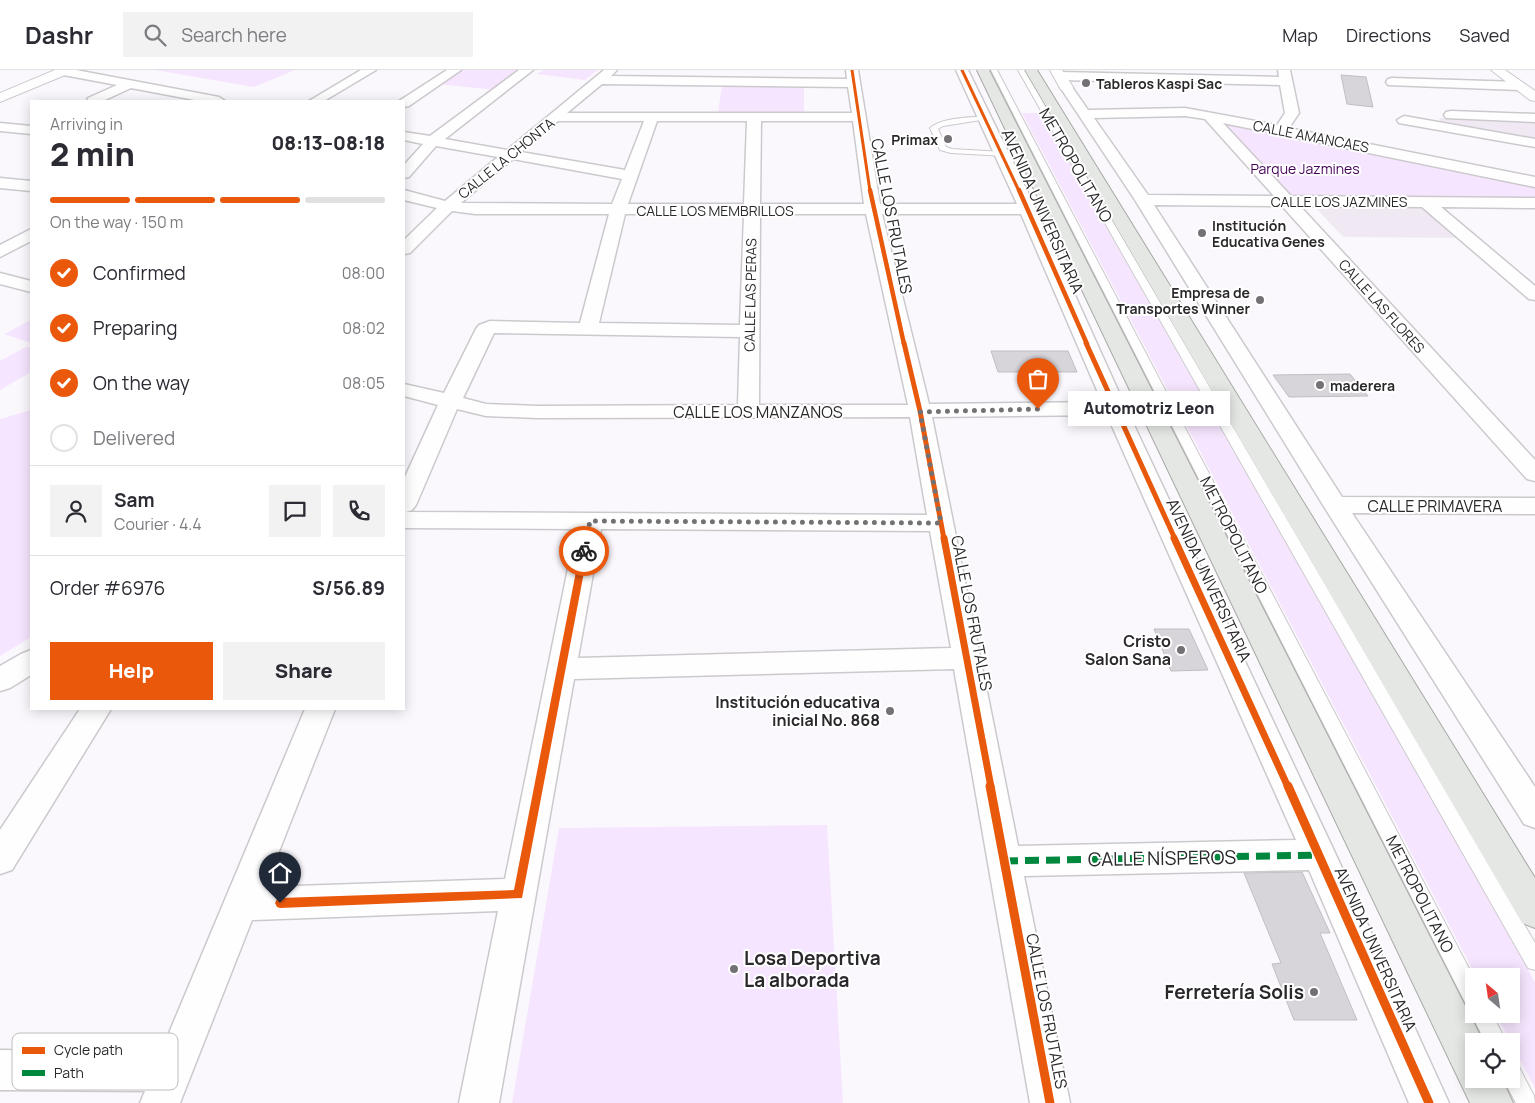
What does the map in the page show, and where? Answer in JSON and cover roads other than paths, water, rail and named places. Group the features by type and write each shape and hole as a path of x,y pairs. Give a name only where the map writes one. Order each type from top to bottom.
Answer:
{"main road":[{"name":"AVENIDA UNIVERSITARIA","path":"983,70 1465,1048"},
{"path":"1031,70 1535,911"},
{"path":"1058,114 1060,78"},
{"path":"1484,1088 1492,1103"}],"street":[{"path":"317,100 370,70"},
{"path":"405,102 455,70"},
{"path":"405,173 432,142 527,70"},
{"name":"CALLE LA CHONTA","path":"405,248 448,206 611,70"},
{"name":"AVENIDA UNIVERSITARIA","path":"962,70 1028,209 1115,408 1319,855 1429,1103"},
{"path":"1497,70 1535,97"},
{"path":"0,98 64,71 130,84 184,98 207,100"},
{"path":"599,80 718,80 853,76"},
{"name":"CALLE LOS FRUTALES","path":"853,76 873,210 920,412 1050,1103"},
{"path":"1060,78 1284,76 1292,113 1281,130"},
{"path":"1389,152 1401,109 1390,76 1515,83 1535,81"},
{"path":"1060,78 1142,200 1335,505 1535,814"},
{"path":"95,100 130,84"},
{"path":"1401,109 1535,118"},
{"path":"1401,109 1535,143"},
{"name":"CALLE AMANCAES","path":"1085,114 1185,112 1535,182"},
{"path":"557,117 652,117 713,113 754,117 859,117"},
{"name":"CALLE LAS FLORES","path":"1209,116 1535,474"},
{"path":"588,329 618,210 652,117"},
{"name":"CALLE LAS PERAS","path":"748,412 754,117"},
{"path":"0,127 30,130"},
{"path":"405,136 630,176"},
{"path":"0,183 30,186"},
{"name":"CALLE LOS MEMBRILLOS","path":"405,195 448,206 475,209 1028,209"},
{"name":"CALLE LOS JAZMINES","path":"1142,200 1535,202"},
{"path":"1426,202 1535,295"},
{"path":"0,239 25,238"},
{"path":"0,252 25,238"},
{"path":"0,278 30,287"},
{"path":"405,503 450,402 486,328 749,331"},
{"name":"CALLE LOS MANZANOS","path":"405,390 486,410 537,412 920,412 1115,408"},
{"name":"CALLE PRIMAVERA","path":"1335,505 1535,506"},
{"path":"405,520 941,523"},
{"path":"479,1103 590,521"},
{"path":"562,668 966,658"},
{"path":"0,680 30,661"},
{"path":"0,858 95,710"},
{"path":"178,1058 320,710"},
{"name":"CALLE NÍSPEROS","path":"1004,861 1319,855"},
{"path":"241,904 519,894"}],"lane":[{"name":"METROPOLITANO","path":"994,70 1465,982"},
{"name":"METROPOLITANO","path":"1021,70 1535,961"},
{"path":"985,118 941,124 934,128 943,148 1003,154"},
{"path":"1519,1088 1527,1103"}],"place":[{"name":"Tableros Kaspi Sac","path":"1086,83"},
{"name":"Primax","path":"948,139"},
{"name":"Institución Educativa Genes","path":"1202,233"},
{"name":"Empresa de Transportes Winner","path":"1260,300"},
{"name":"maderera","path":"1320,385"},
{"name":"Automotriz Leon","path":"1038,409"},
{"name":"Cristo Salon Sana","path":"1181,650"},
{"name":"Institución educativa inicial No. 868","path":"890,711"},
{"name":"Losa Deportiva La alborada","path":"734,969"},
{"name":"Ferretería Solis","path":"1314,992"}],"park label":[{"name":"Parque Jazmines","path":"1305,168"}]}
